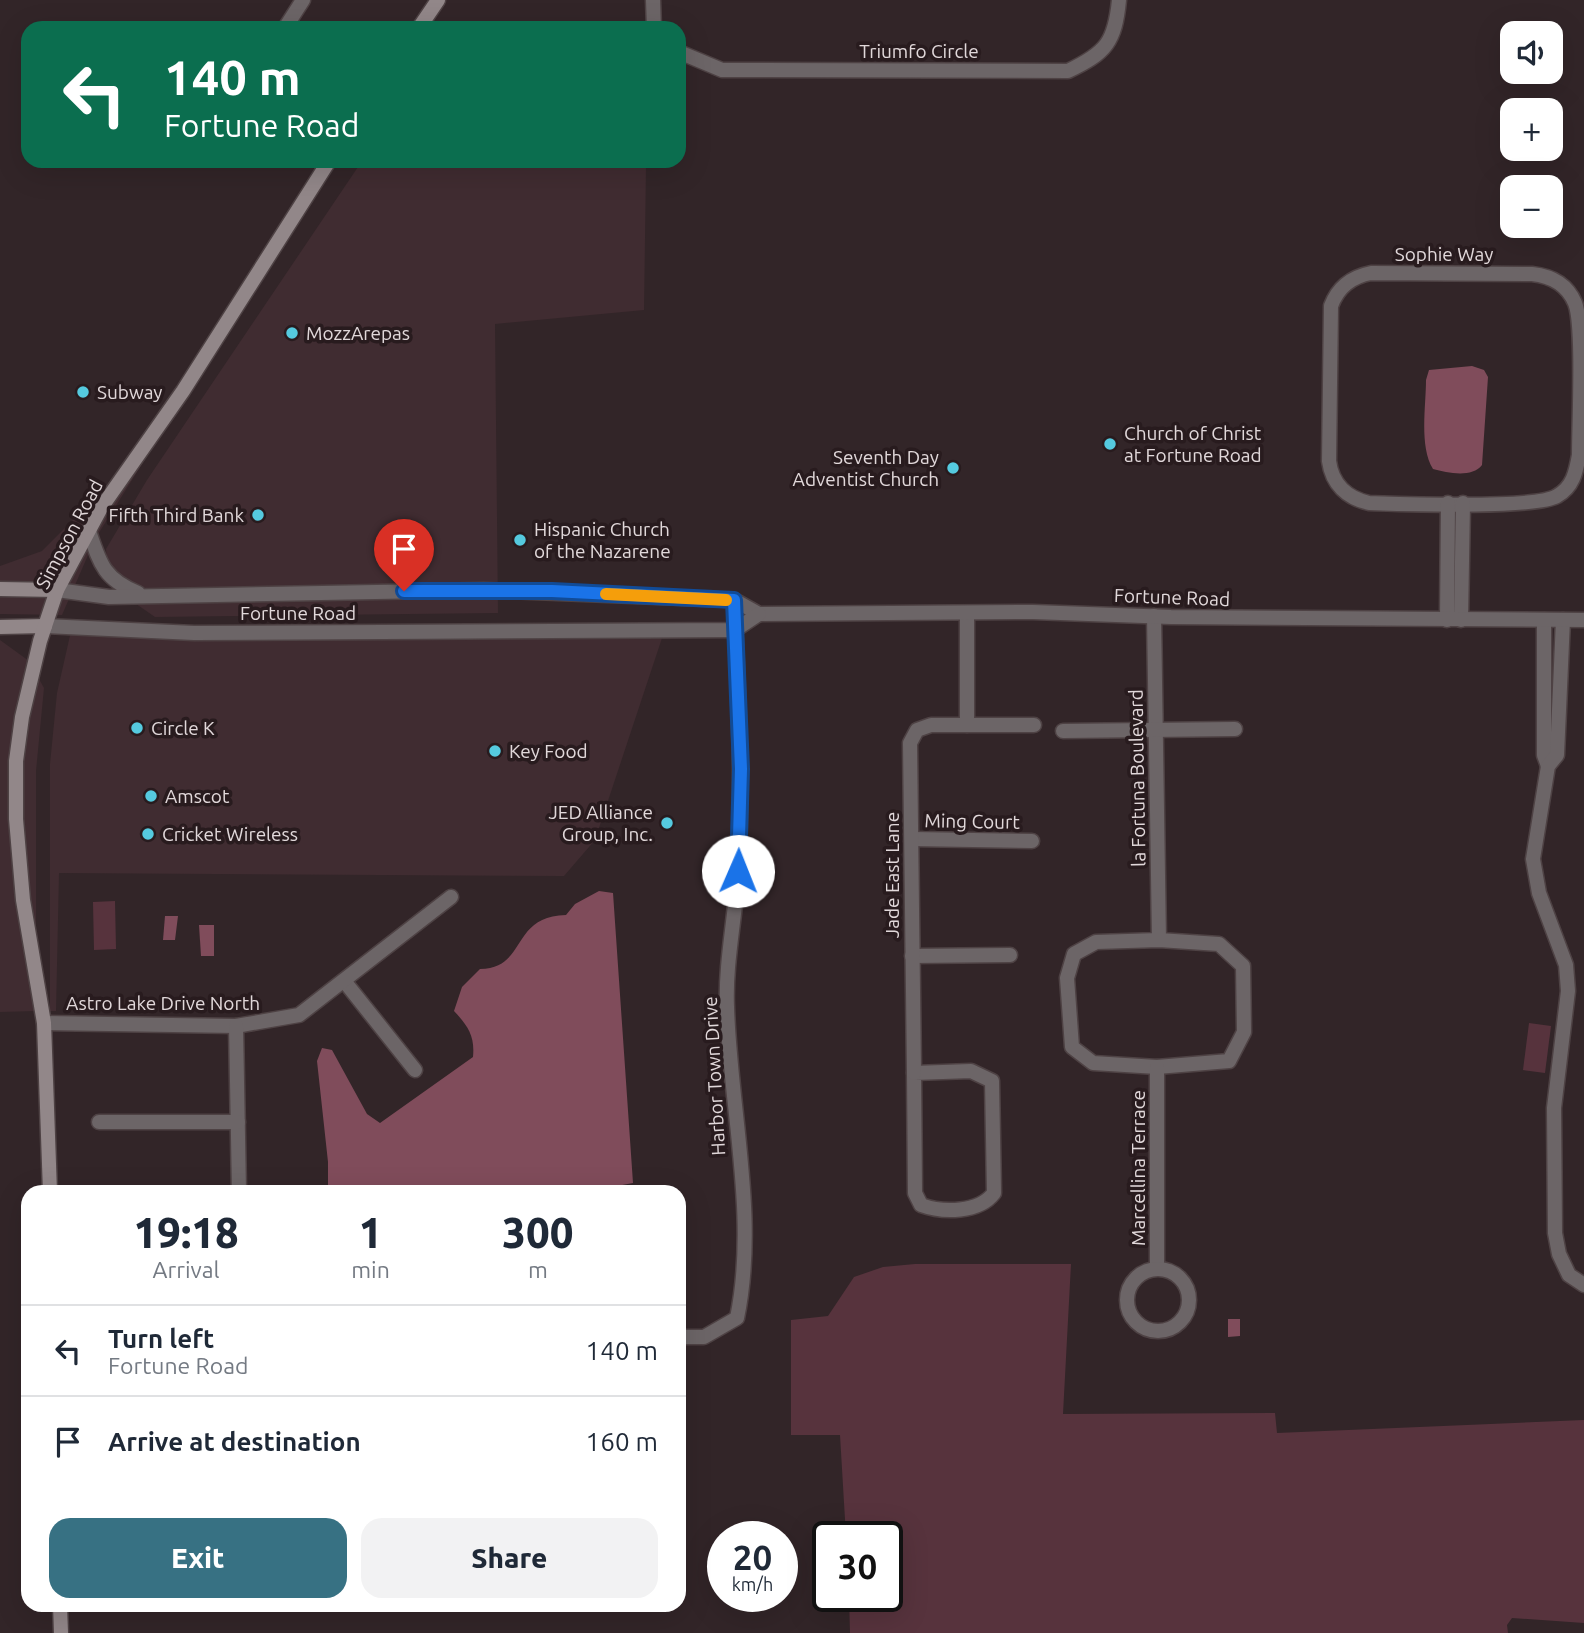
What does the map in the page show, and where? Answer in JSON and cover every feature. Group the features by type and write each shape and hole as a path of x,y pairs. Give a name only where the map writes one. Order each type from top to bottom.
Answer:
{"main road":[{"path":"424,21 438,0"},
{"name":"Simpson Road","path":"50,1185 44,1023 23,900 16,819 16,761 22,717 45,626 57,590 101,508 183,391 325,168"},
{"name":"Fortune Road","path":"0,589 57,590"},
{"name":"Fortune Road","path":"0,627 45,626"},
{"path":"60,1612 61,1633"}],"street":[{"path":"653,0 654,21"},
{"name":"Triumfo Circle","path":"686,55 722,70 1068,71 1096,58 1117,28 1119,0"},
{"path":"288,21 298,1"},
{"name":"Sophie Way","path":"1371,273 1546,275 1565,288 1576,304 1579,455 1573,479 1559,496 1545,502 1456,503 1361,501 1345,493 1331,471 1329,317 1335,296 1353,279 1371,273"},
{"path":"1454,620 1456,503"},
{"path":"89,531 106,573 122,586 146,596"},
{"name":"Fortune Road","path":"57,590 109,597 484,590 734,600 759,614 967,613 1584,620"},
{"name":"Harbor Town Drive","path":"686,1337 704,1337 737,1318 743,1288 743,1220 726,1004 738,871 741,769 734,600"},
{"path":"967,613 967,725"},
{"path":"735,630 759,614"},
{"name":"la Fortuna Boulevard","path":"1154,617 1158,940"},
{"path":"1544,620 1544,755 1548,766 1533,859 1539,893 1566,965 1569,992 1554,1108 1555,1233 1559,1254 1569,1275 1584,1285"},
{"path":"1548,766 1557,755 1563,620"},
{"name":"Fortune Road","path":"45,626 194,633 735,630"},
{"name":"Jade East Lane","path":"914,1073 971,1070 992,1081 994,1193 988,1202 975,1208 930,1209 921,1205 915,1193 910,743 917,730 931,725 1034,725"},
{"path":"1063,731 1235,729"},
{"name":"Ming Court","path":"912,839 1032,841"},
{"name":"Astro Lake Drive North","path":"44,1023 236,1026 299,1015 345,982 451,897"},
{"path":"1158,940 1219,944 1243,966 1244,1032 1228,1061 1157,1067 1093,1063 1072,1047 1067,978 1074,954 1096,942 1158,940"},
{"path":"912,956 1010,955"},
{"path":"345,982 415,1070"},
{"path":"236,1026 239,1185"},
{"name":"Marcellina Terrace","path":"1157,1067 1157,1268"},
{"path":"99,1122 238,1122"},
{"path":"1157,1268 1177,1275 1188,1293 1189,1304 1179,1323 1159,1331 1140,1326 1133,1319 1126,1301 1132,1282 1147,1270 1157,1268"}],"shaded area":[{"path":"357,168 646,168 644,310 495,324 498,613 155,617 129,599 107,564 106,549 147,480"},
{"path":"1472,366 1484,370 1488,377 1482,465 1466,473 1433,469 1425,438 1426,380 1429,370"},
{"path":"164,429 95,539 62,615 0,614 0,566 42,551"},
{"path":"665,629 595,840 564,876 59,873 56,1011 50,1011 50,764 57,693 71,631"},
{"path":"0,640 29,661 44,688 36,771 36,1011 0,1012"},
{"path":"599,891 613,893 633,1183 328,1185 317,1061 322,1048 332,1050 367,1114 380,1123 473,1057 470,1032 454,1011 462,987 480,969 506,960 536,924 548,918 566,915 575,904"},
{"path":"115,901 116,949 94,950 93,902"},
{"path":"165,916 178,916 175,940 163,940"},
{"path":"199,925 214,925 214,956 201,956"},
{"path":"1529,1023 1551,1026 1545,1073 1523,1070"},
{"path":"915,1264 1071,1264 1063,1414 1275,1413 1277,1433 1584,1420 1584,1623 1512,1618 1507,1625 1508,1633 850,1633 849,1612 903,1612 903,1521 845,1521 840,1435 791,1435 791,1320 828,1316 854,1277 883,1267"},
{"path":"1228,1319 1240,1319 1240,1336 1228,1337"}],"slow traffic":[{"path":"606,594 726,600"}],"place":[{"name":"MozzArepas","path":"292,333"},
{"name":"Subway","path":"83,392"},
{"name":"Church of Christ at Fortune Road","path":"1110,444"},
{"name":"Seventh Day Adventist Church","path":"953,468"},
{"name":"Fifth Third Bank","path":"258,515"},
{"name":"Hispanic Church of the Nazarene","path":"520,540"},
{"name":"Circle K","path":"137,728"},
{"name":"Key Food","path":"495,751"},
{"name":"Amscot","path":"151,796"},
{"name":"JED Alliance Group, Inc.","path":"667,823"},
{"name":"Cricket Wireless","path":"148,834"}],"route":[{"path":"404,591 552,591 734,600 741,769 738,871"}]}
